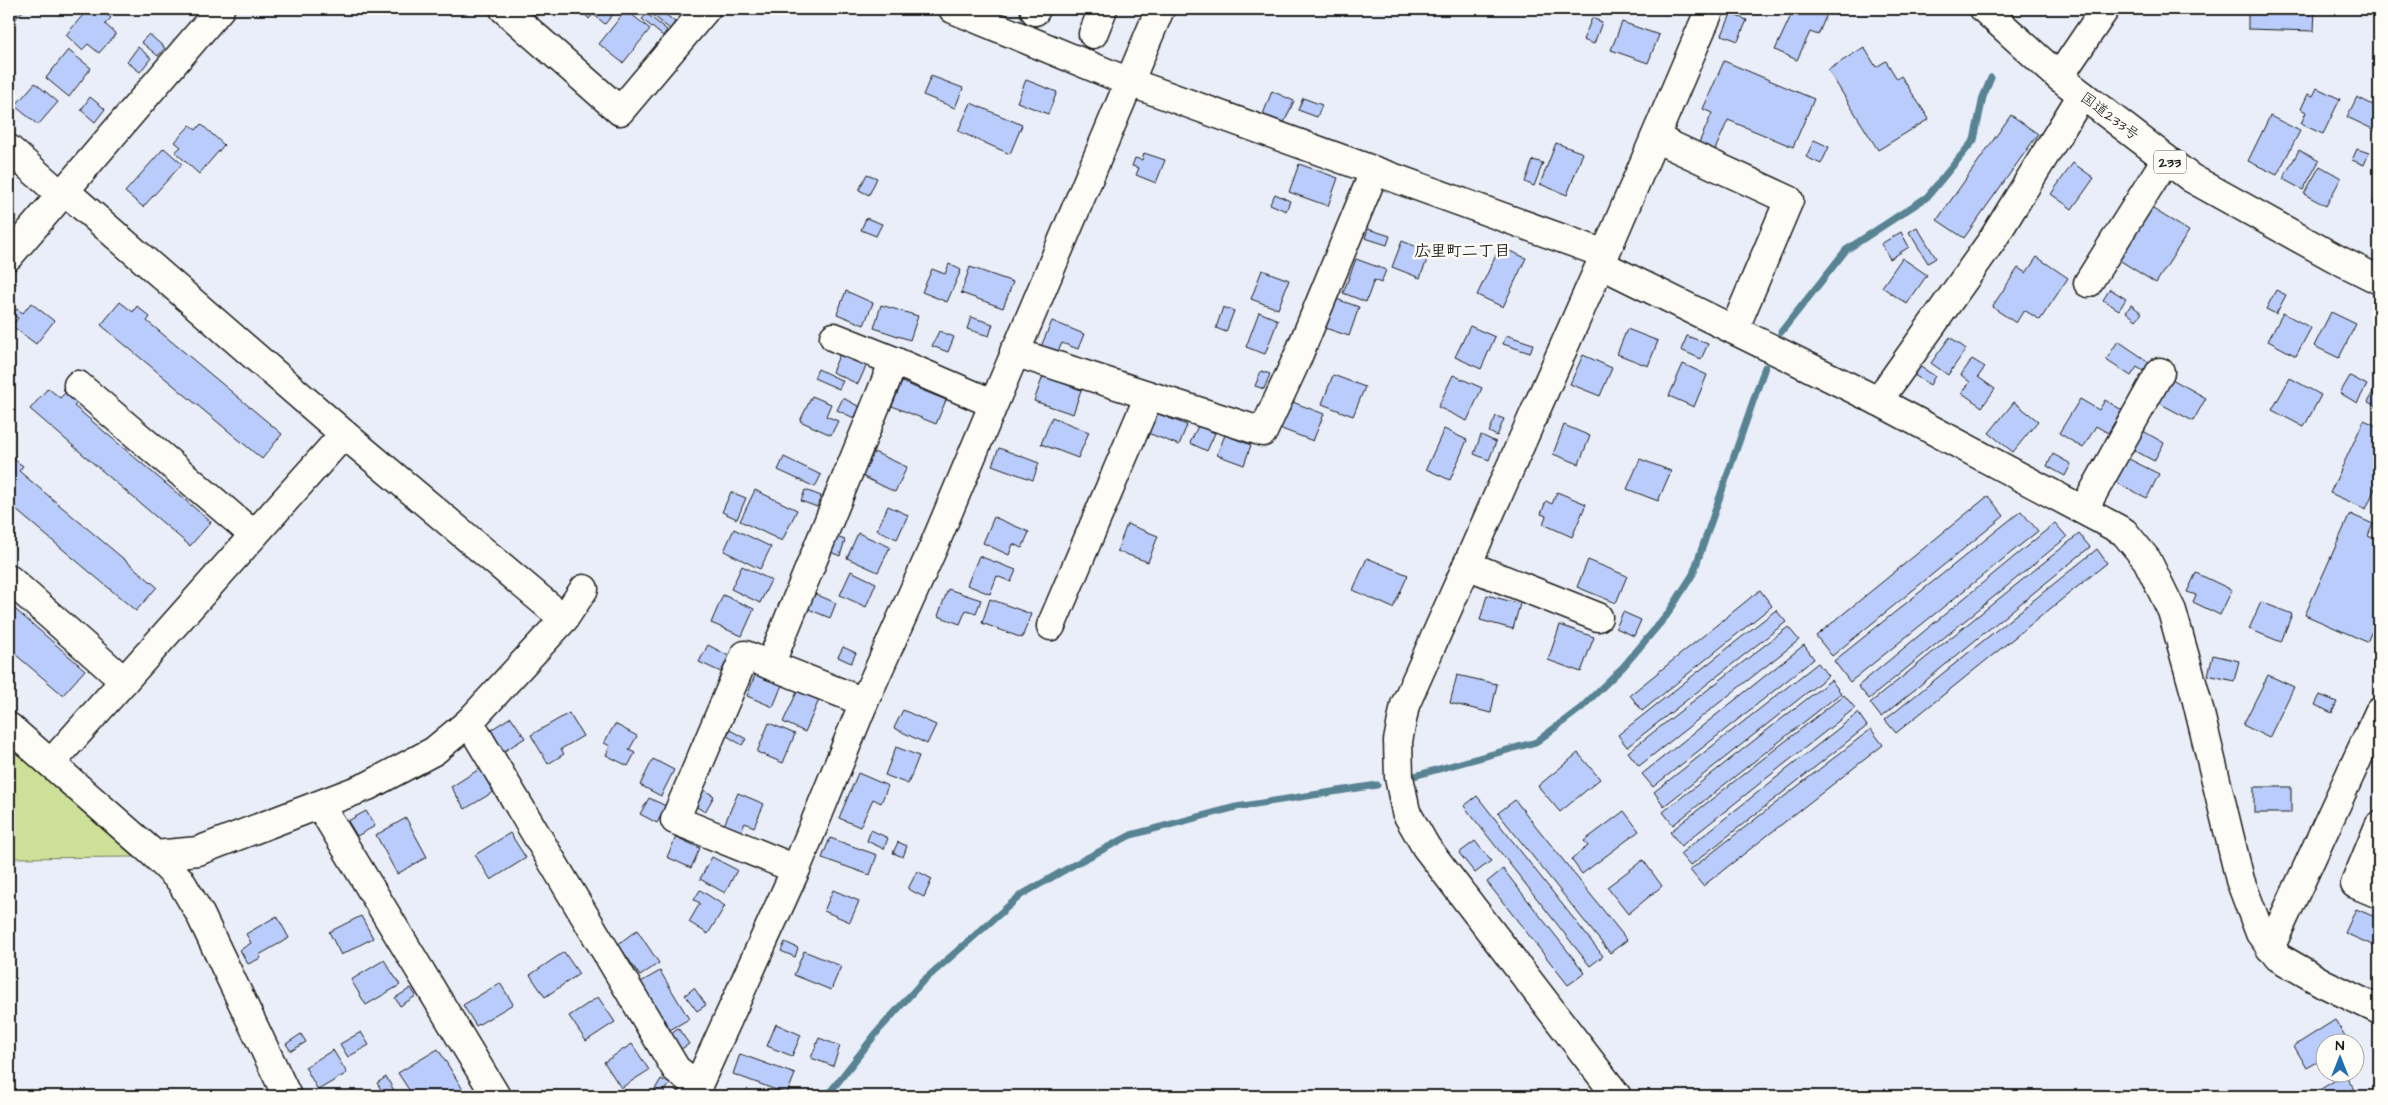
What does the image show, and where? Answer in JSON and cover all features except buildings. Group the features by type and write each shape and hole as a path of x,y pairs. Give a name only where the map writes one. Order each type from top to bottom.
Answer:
{"main road":[{"path":"9,256 220,9"},
{"path":"504,9 620,111 706,9"},
{"path":"1093,34 1103,9"},
{"path":"469,722 676,1069 696,1091 796,869 864,702 933,548 992,403 1160,9"},
{"path":"1617,1096 1426,847 1406,812 1399,777 1398,742 1405,705 1603,259 1710,9"},
{"name":"国道233号","path":"1984,9 2059,77 2191,178 2335,258 2379,280"},
{"path":"2059,77 2105,9"},
{"path":"962,10 1129,82 1603,259 1734,330 1878,401 2124,532 2147,560 2172,612 2195,693 2240,880 2260,933 2278,957 2323,983 2379,1010"},
{"path":"1878,401 1993,239 2082,95"},
{"path":"1655,138 1789,200 1734,330"},
{"path":"9,149 564,619"},
{"path":"2088,283 2166,159"},
{"path":"1014,352 1262,432 1296,361 1374,172"},
{"path":"834,337 992,403"},
{"path":"770,665 894,361"},
{"path":"2084,509 2160,372"},
{"path":"78,385 254,535"},
{"path":"1051,626 1149,396"},
{"path":"51,763 344,434"},
{"path":"1467,565 1598,617"},
{"path":"9,579 124,681"},
{"path":"155,855 198,851 368,786 434,751 469,722 564,619 584,589"},
{"path":"796,869 675,820 746,655 864,702"},
{"path":"2270,948 2379,712"},
{"path":"9,727 155,855 180,880 200,914 287,1096"},
{"path":"320,805 496,1096"},
{"path":"2379,826 2355,884 2379,894"}],"green space":[{"path":"9,747 134,857 9,858"}],"waterway":[{"path":"1781,332 1846,250 1927,197 1974,140 1983,97 1991,78"},
{"path":"1414,776 1536,742 1581,708 1623,667 1667,615 1693,574 1765,367"},
{"path":"827,1096 878,1031 922,982 1021,895 1077,863 1131,835 1236,807 1377,785"}],"district":[{"name":"広里町二丁目","path":"1462,250"}]}
